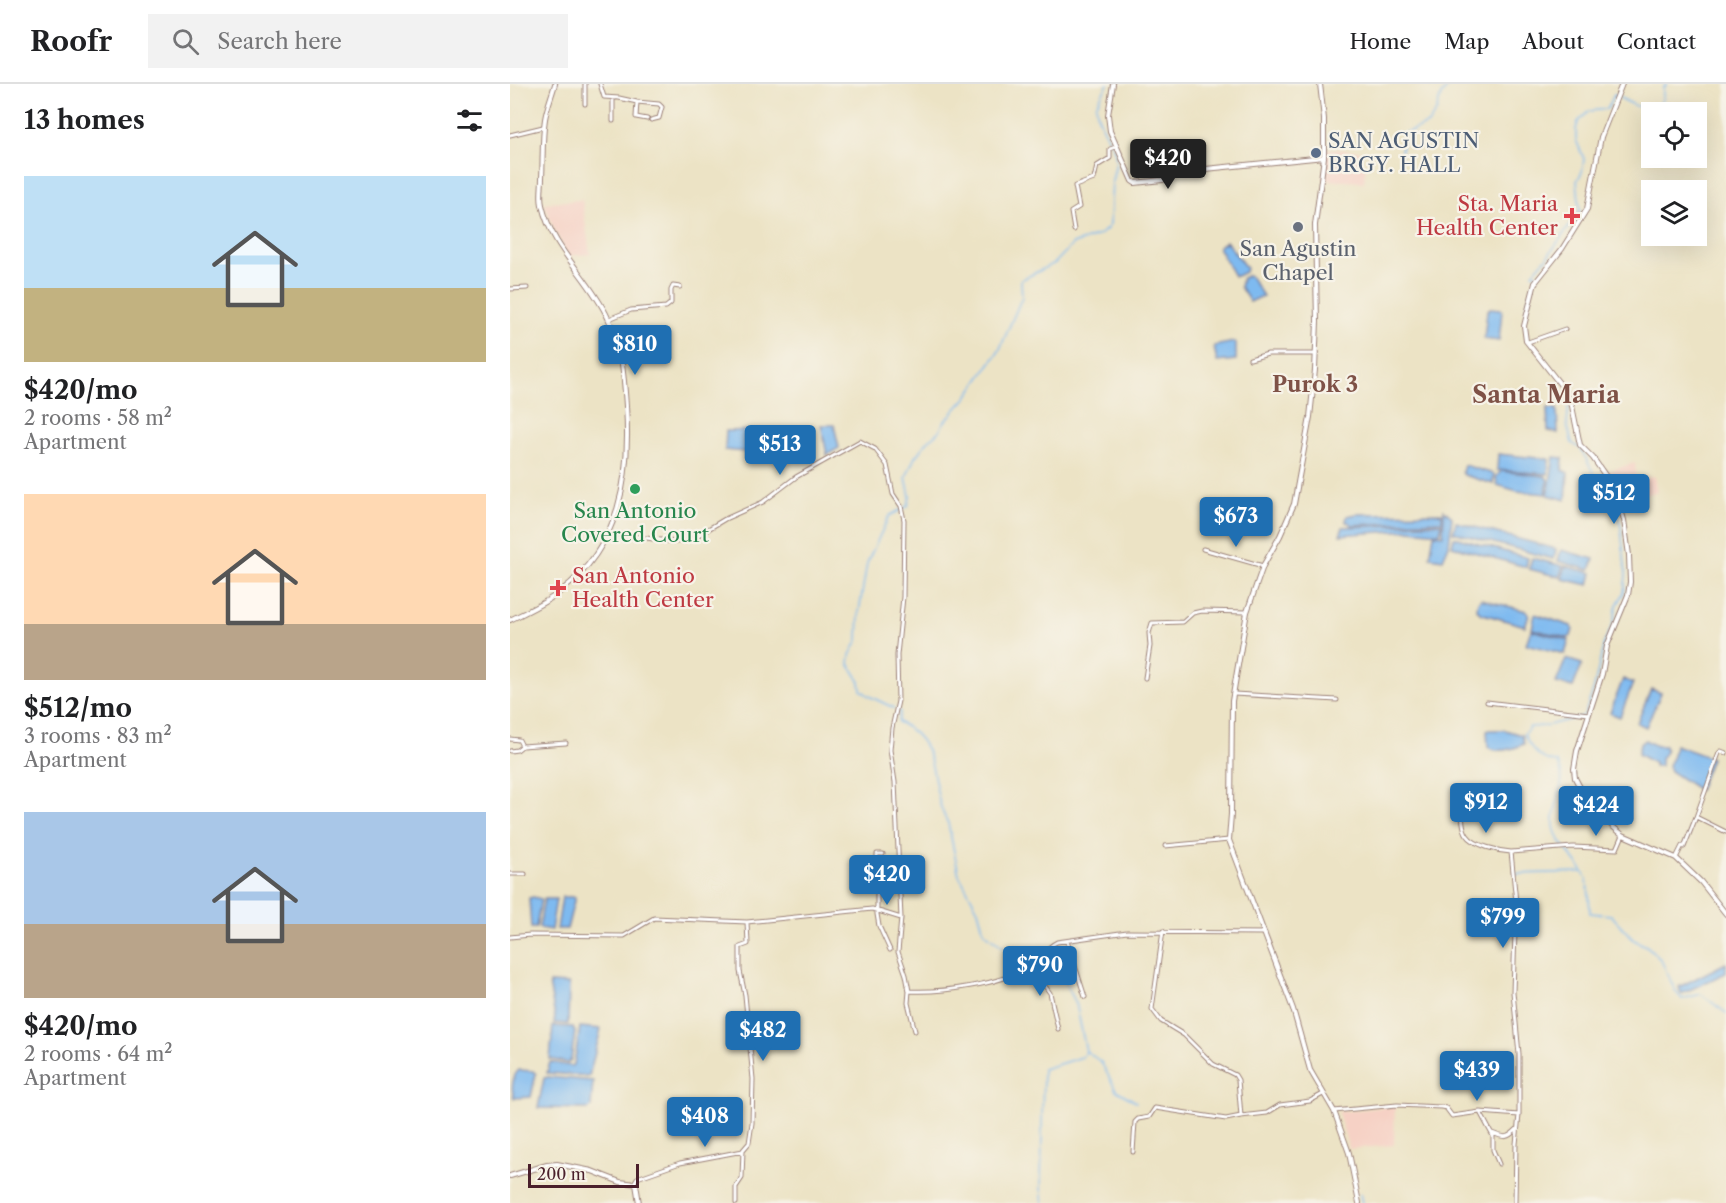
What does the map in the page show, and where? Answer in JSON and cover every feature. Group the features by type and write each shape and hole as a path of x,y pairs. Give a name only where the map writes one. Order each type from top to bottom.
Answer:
{"street":[{"path":"585,84 585,104"},
{"path":"600,84 604,98 659,104 662,107 659,118 649,120 636,117 637,102"},
{"path":"1113,84 1108,115 1110,131 1132,181 1135,183 1162,180 1196,170 1324,157"},
{"path":"1320,84 1324,119 1324,157 1316,225 1316,354 1310,417 1294,504 1263,566 1247,612 1234,694 1231,730 1229,840 1293,1009 1310,1070 1334,1111 1349,1152 1359,1203"},
{"path":"1622,84 1601,137 1587,209 1562,249 1535,283 1525,316 1524,332 1527,342 1567,393 1580,445 1592,456 1617,496 1626,531 1630,564 1628,596 1607,646 1602,674 1576,757 1575,778 1593,806 1623,835 1676,858 1701,882 1726,914"},
{"path":"510,620 546,601 573,581 587,566 610,533 623,483 627,419 620,351 599,298 566,257 550,227 542,204 545,119 555,86"},
{"path":"613,98 613,121"},
{"path":"510,135 545,127"},
{"path":"1074,230 1071,212 1079,207 1075,186 1094,179 1097,166 1110,158 1110,149 1116,147"},
{"path":"609,319 632,310 666,307 671,303 673,286 680,287"},
{"path":"510,289 527,288"},
{"path":"1527,342 1565,329"},
{"path":"1250,359 1268,354 1316,354"},
{"path":"610,533 675,543 690,540 725,519 763,502 796,477 860,441 875,449 887,465 893,494 903,512 903,597 897,655 898,701 890,750 895,782 901,918 898,952 909,991 908,1003 915,1031"},
{"path":"1203,549 1263,566"},
{"path":"1145,678 1152,623 1183,622 1193,613 1247,612"},
{"path":"1234,694 1337,700"},
{"path":"1487,702 1589,714"},
{"path":"510,739 519,740 522,746"},
{"path":"510,751 522,746 566,743"},
{"path":"1676,858 1682,846 1684,847 1717,758 1721,751 1726,753"},
{"path":"1462,816 1466,833 1470,838 1495,851 1511,852 1573,847 1617,849 1623,835"},
{"path":"1696,817 1726,832"},
{"path":"1165,846 1229,840"},
{"path":"1511,852 1516,902 1513,992 1519,1054 1520,1115 1515,1203"},
{"path":"884,854 877,854 877,910 879,926 890,950"},
{"path":"510,874 525,873"},
{"path":"510,937 624,936 654,918 747,922 877,910 901,918"},
{"path":"629,1182 674,1164 736,1154 749,1143 753,1079 745,995 740,971 740,947 748,944 747,922"},
{"path":"1163,931 1152,1009 1161,1021 1185,1035 1213,1064 1235,1075 1238,1080 1241,1116"},
{"path":"909,991 933,992 1011,975 1036,961 1052,944 1067,941 1127,932 1265,933"},
{"path":"1067,941 1085,997"},
{"path":"1036,961 1042,982 1050,993 1058,1029"},
{"path":"1133,1152 1136,1119 1149,1117 1155,1108 1226,1119 1267,1113 1280,1105 1310,1101 1323,1094"},
{"path":"1334,1111 1397,1105 1442,1107 1446,1108 1452,1116 1480,1112 1520,1115"},
{"path":"1480,1112 1491,1132 1493,1150 1499,1164"},
{"path":"1491,1132 1504,1138 1509,1137 1518,1128"},
{"path":"736,1203 736,1187 742,1178 743,1150"},
{"path":"510,1176 557,1164 586,1169 637,1186 639,1203"}],"shaded area":[{"path":"1326,149 1361,151 1360,163 1366,164 1364,182 1323,180"},
{"path":"582,200 590,254 568,256 544,203"},
{"path":"1635,463 1636,479 1654,476 1657,492 1619,500 1604,472"},
{"path":"1395,1106 1394,1145 1349,1149 1338,1112"}],"water":[{"path":"1226,241 1246,268 1245,272 1237,276 1234,276 1218,247"},
{"path":"1248,275 1263,296 1250,302 1240,287 1242,278"},
{"path":"1490,308 1502,311 1499,341 1484,339 1487,311"},
{"path":"1236,343 1236,360 1217,362 1214,346"},
{"path":"1547,408 1557,409 1558,433 1548,431"},
{"path":"821,425 834,425 839,448 827,455"},
{"path":"764,430 764,446 757,453 725,450 726,431"},
{"path":"1498,454 1549,459 1548,474 1497,470"},
{"path":"1554,457 1563,458 1562,470 1568,473 1566,500 1548,495"},
{"path":"1464,465 1494,474 1493,484 1464,475 1462,472"},
{"path":"1501,471 1545,476 1548,480 1546,494 1517,491 1497,485 1496,477"},
{"path":"1444,510 1452,517 1449,545 1443,559 1430,557 1434,534 1443,535"},
{"path":"1442,513 1442,521 1351,525 1346,522 1347,516 1357,514"},
{"path":"1456,522 1556,549 1554,559 1453,532"},
{"path":"1442,523 1440,533 1409,530 1340,535 1343,527"},
{"path":"1454,537 1528,558 1526,567 1452,546"},
{"path":"1561,550 1594,559 1590,570 1558,561"},
{"path":"1532,558 1563,566 1560,577 1529,569"},
{"path":"1565,566 1592,573 1589,585 1562,579"},
{"path":"1481,599 1526,611 1529,615 1525,626 1480,613 1477,609"},
{"path":"1535,614 1571,626 1573,629 1571,636 1568,638 1532,629"},
{"path":"1531,630 1569,640 1565,654 1526,644"},
{"path":"1566,659 1582,664 1573,687 1556,683"},
{"path":"1623,679 1633,683 1620,717 1610,713"},
{"path":"1651,689 1661,693 1646,727 1637,723"},
{"path":"1505,730 1522,735 1524,744 1506,750 1492,749 1488,747 1487,731"},
{"path":"1645,740 1656,746 1665,746 1666,752 1661,758 1661,766 1654,766 1654,763 1638,754 1640,744"},
{"path":"1675,745 1711,758 1699,790 1670,771 1668,765"},
{"path":"562,897 575,897 567,929 557,929"},
{"path":"529,898 541,899 536,928 531,928"},
{"path":"544,899 556,899 551,930 539,928"},
{"path":"1726,963 1726,973 1681,994 1679,987"},
{"path":"549,983 569,984 568,1024 554,1023"},
{"path":"553,1026 573,1027 575,1032 571,1060 568,1063 550,1059"},
{"path":"580,1027 601,1029 589,1076 547,1073 550,1062 571,1066 574,1064"},
{"path":"519,1070 533,1071 536,1074 531,1097 514,1098 513,1083"},
{"path":"544,1078 593,1081 591,1107 588,1109 538,1108"}],"waterway":[{"path":"894,708 861,690 860,682 849,664 850,655 858,640 859,612 867,563 889,516 908,506 910,496 906,477 915,457 966,398 999,351 1022,297 1021,280 1055,263 1073,244 1099,235 1110,224 1115,152 1098,117 1096,105 1108,84"},
{"path":"1400,162 1403,134 1428,124 1436,112 1441,95 1451,84"},
{"path":"1538,276 1533,273 1580,211 1577,181 1582,172 1584,159 1576,140 1578,122 1589,111 1607,109 1614,95 1636,106 1657,109 1663,99 1663,88 1667,84"},
{"path":"1526,312 1530,294"},
{"path":"1569,404 1567,424 1572,443 1581,449 1605,495 1613,503 1620,520 1626,575 1624,593 1617,605 1613,624 1604,643 1594,688 1584,716 1545,726 1530,727 1524,734 1537,753 1546,760 1557,762 1560,770 1562,778 1554,826 1559,838 1587,880 1590,913 1611,915 1634,940 1648,947 1661,960 1676,992 1682,999 1701,994 1726,1013"},
{"path":"898,711 900,712 898,722 912,731 922,742 928,754 942,809 948,823 959,875 978,910 984,932 1007,950 1026,952 1045,949"},
{"path":"1515,874 1582,872"},
{"path":"1043,1203 1041,1188 1043,1069 1082,1057 1086,1051 1076,1003 1056,956 1050,951"},
{"path":"1086,1051 1101,1062 1116,1090 1136,1102"},
{"path":"1360,1194 1362,1203"}],"place":[{"name":"SAN AGUSTIN BRGY. HALL","path":"1316,153"},
{"name":"Sta. Maria Health Center","path":"1572,216"},
{"name":"San Agustin Chapel","path":"1298,227"},
{"name":"San Antonio Covered Court","path":"635,489"},
{"name":"San Antonio Health Center","path":"558,588"}],"district":[{"name":"Purok 3","path":"1315,384"},
{"name":"Santa Maria","path":"1546,395"}]}
